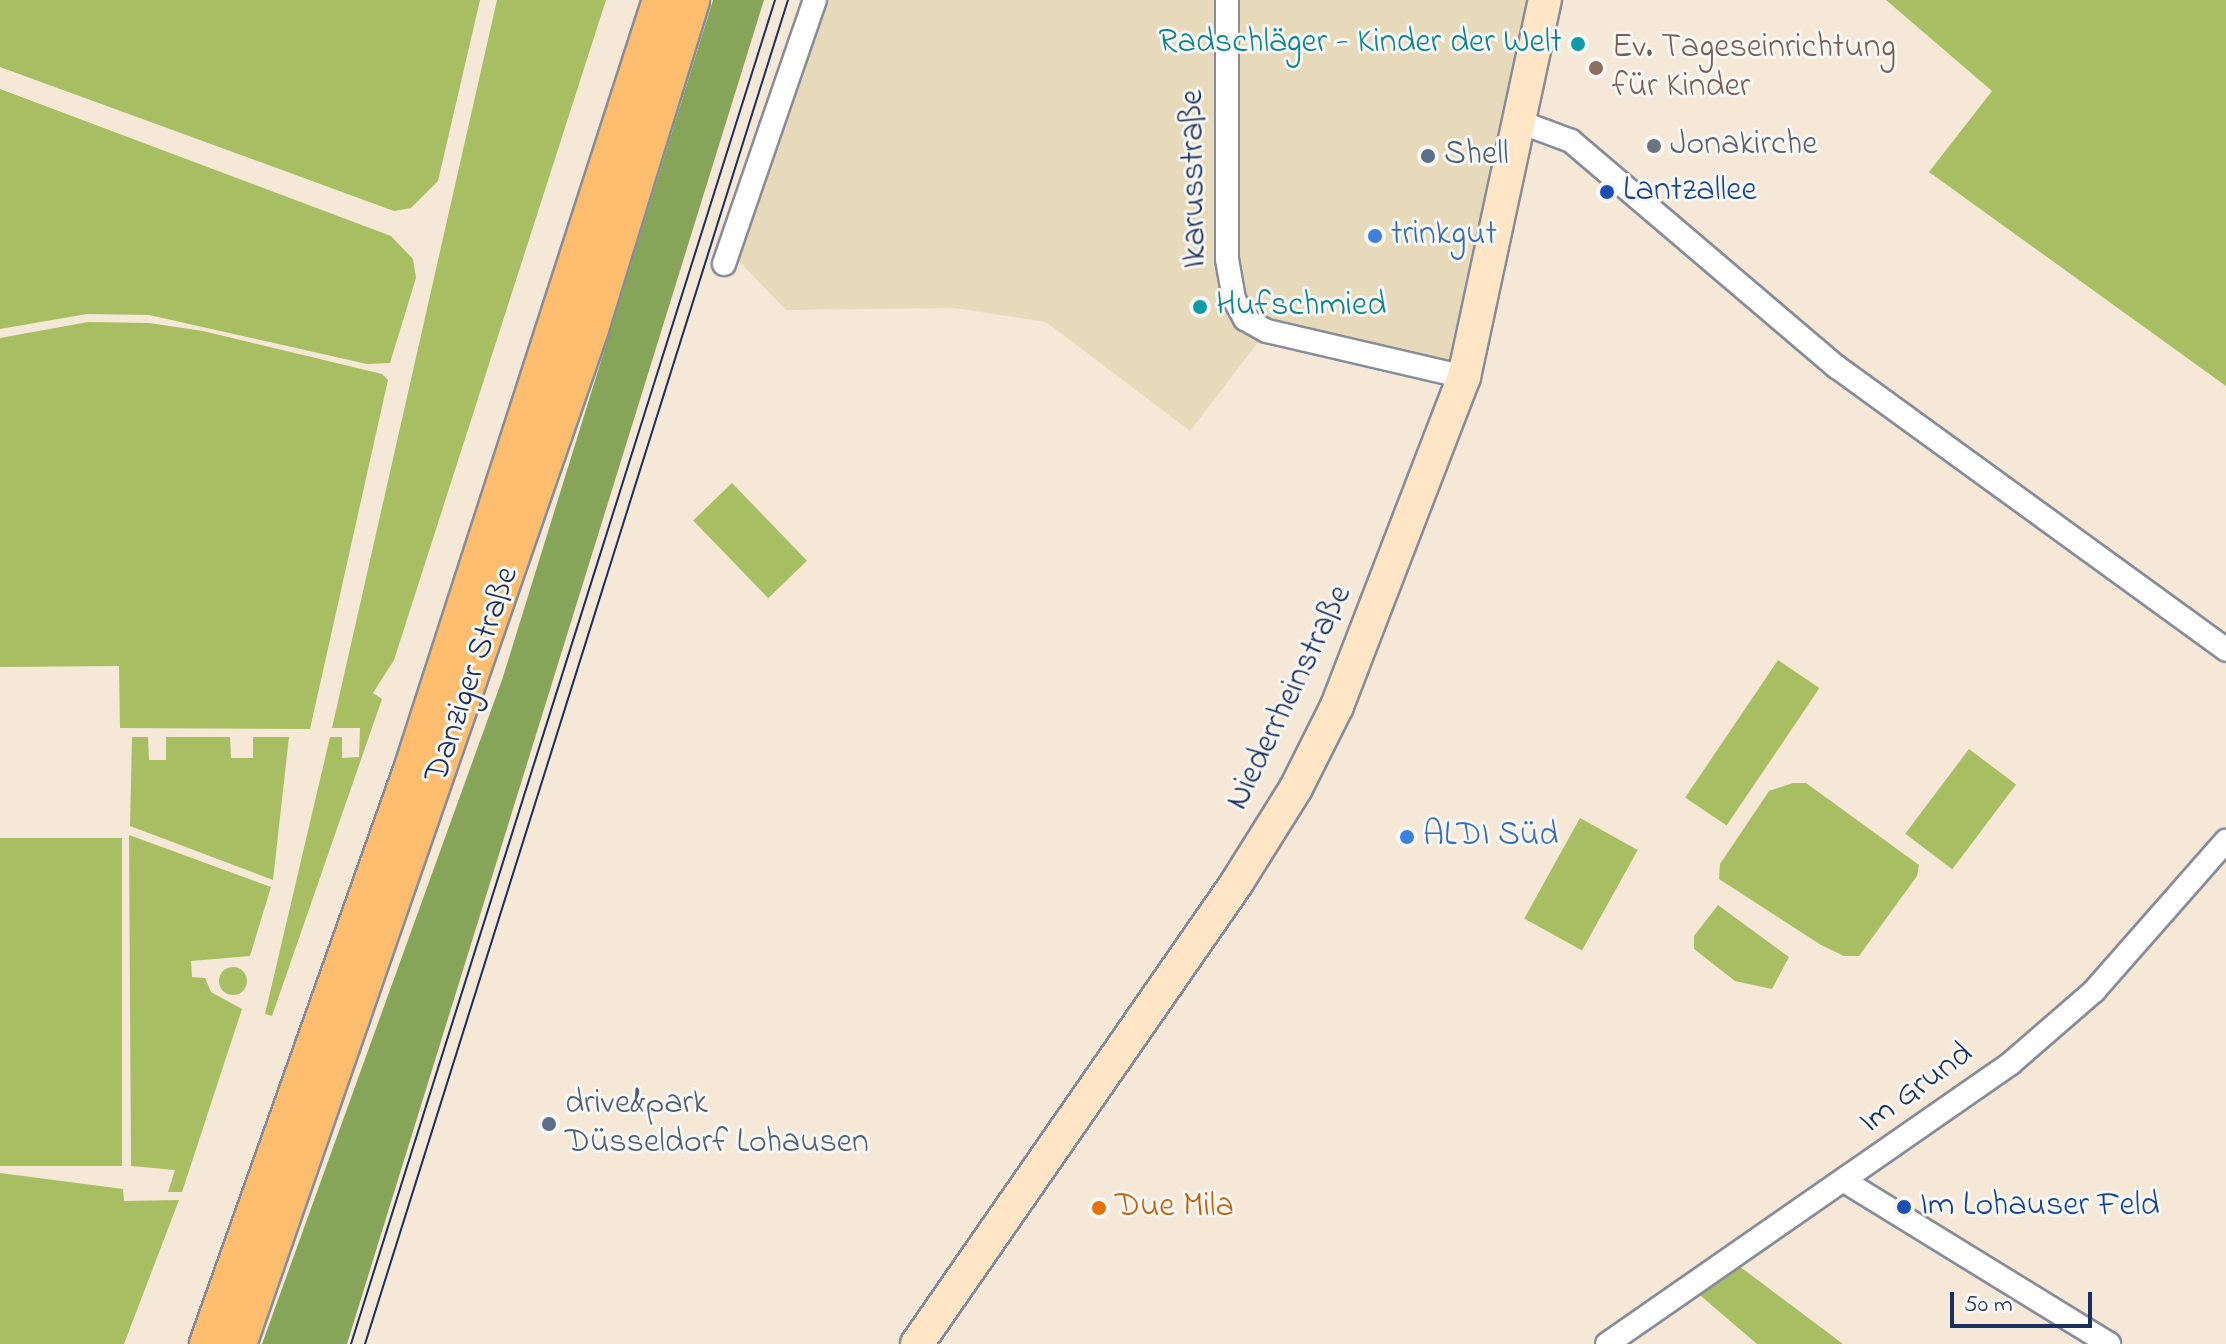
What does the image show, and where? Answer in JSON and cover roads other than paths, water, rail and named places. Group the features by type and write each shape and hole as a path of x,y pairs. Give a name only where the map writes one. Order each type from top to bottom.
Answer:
{"main road":[{"name":"Danziger Straße","path":"208,1344 412,770 661,0"},
{"name":"Danziger Straße","path":"238,1344 590,329 691,0"}],"street":[{"path":"724,264 815,0"},
{"name":"Ikarusstraße","path":"1227,0 1227,259 1234,299 1245,319 1267,331 1464,377"},
{"name":"Niederrheinstraße","path":"917,1344 1232,890 1296,788 1378,609 1464,377 1545,0"},
{"path":"1520,122 1571,141 1837,367 2226,650"},
{"name":"Im Grund","path":"1607,1344 1696,1279 1846,1182 2011,1063 2094,991 2226,841"},
{"path":"1846,1182 2109,1344"}],"tram line":[{"path":"351,1344 775,0"},
{"path":"365,1344 788,0"}],"place":[{"name":"Radschläger - Kinder der Welt","path":"1578,44"},
{"name":"Ev. Tageseinrichtung für Kinder","path":"1596,68"},
{"name":"Jonakirche","path":"1654,146"},
{"name":"Shell","path":"1428,156"},
{"name":"Lantzallee","path":"1607,192"},
{"name":"trinkgut","path":"1375,236"},
{"name":"Hufschmied","path":"1200,307"},
{"name":"ALDI Süd","path":"1407,837"},
{"name":"drive&park Düsseldorf Lohausen","path":"549,1124"},
{"name":"Im Lohauser Feld","path":"1904,1207"},
{"name":"Due Mila","path":"1099,1208"}]}
